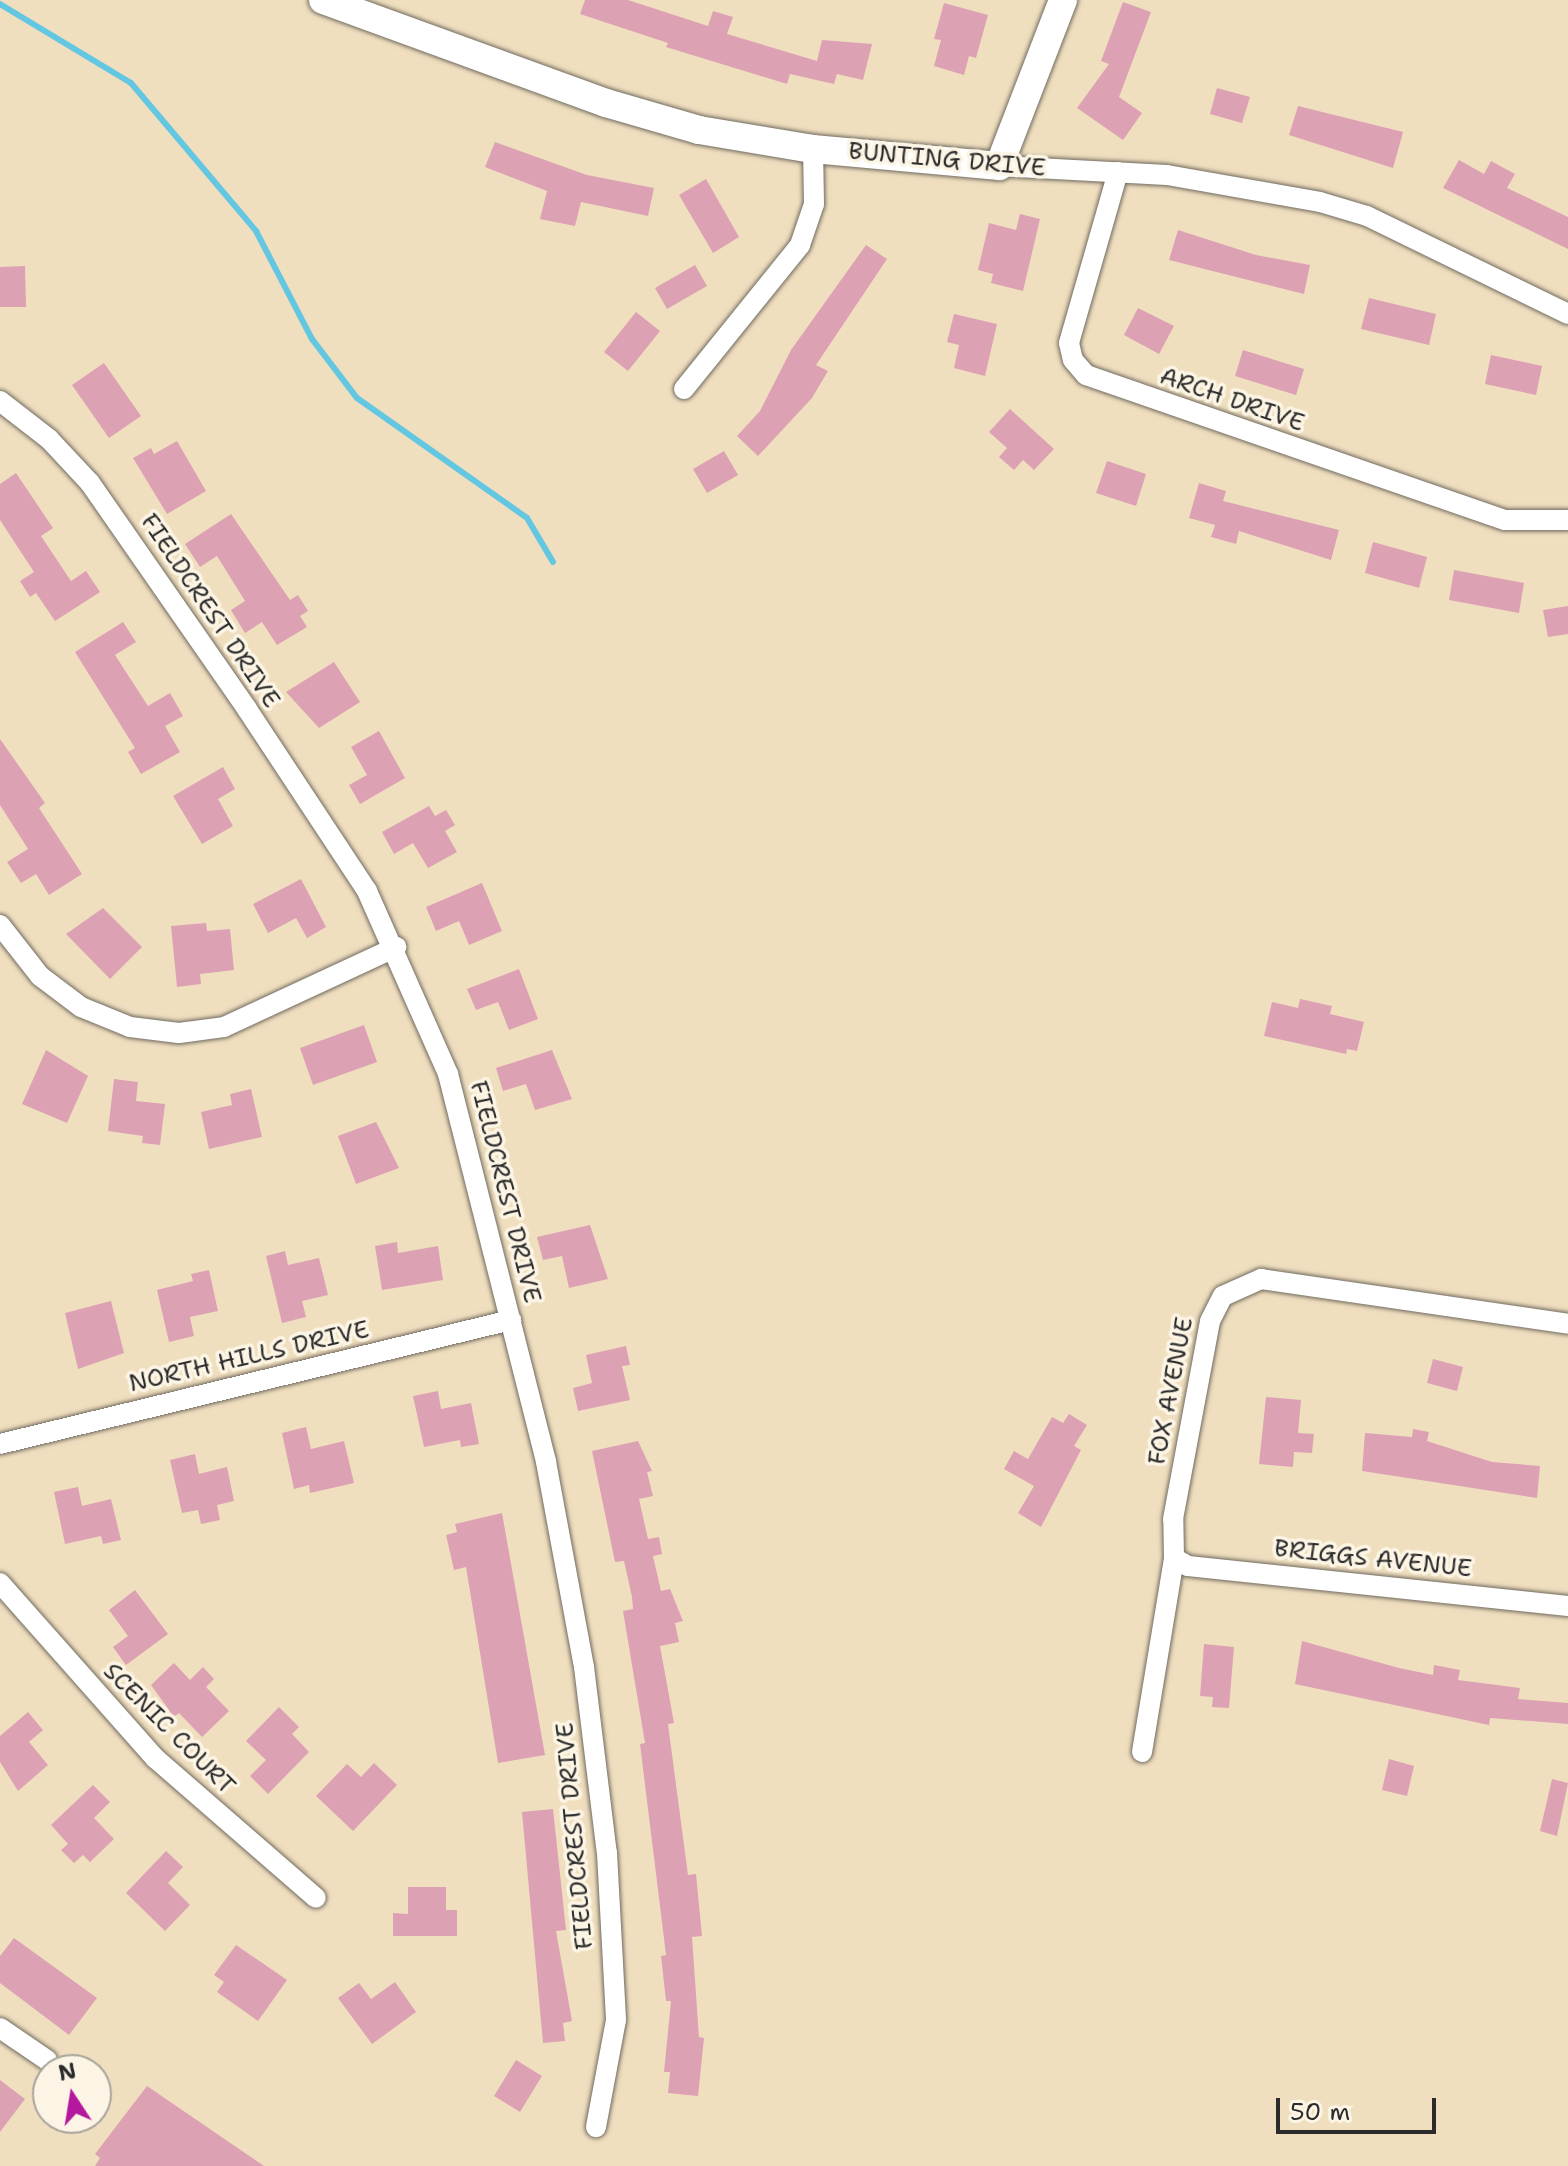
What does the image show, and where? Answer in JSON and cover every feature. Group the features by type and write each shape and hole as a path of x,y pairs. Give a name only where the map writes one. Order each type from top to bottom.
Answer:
{"street":[{"name":"BUNTING DRIVE","path":"323,0 652,118 813,149 999,166 1118,172 1270,190 1367,216 1568,314"},
{"path":"999,166 1063,0"},
{"path":"684,389 800,245 814,204 813,149"},
{"name":"ARCH DRIVE","path":"1118,172 1069,343 1073,360 1086,375 1505,520 1568,520"},
{"name":"FIELDCREST DRIVE","path":"0,401 66,455 111,512 367,891 396,947 448,1074 546,1462 584,1667 607,1853 616,2020 596,2127"},
{"path":"0,925 40,976 81,1007 130,1027 179,1033 224,1027 396,947"},
{"name":"FOX AVENUE","path":"1142,1752 1174,1558 1173,1519 1210,1321 1215,1307 1234,1287 1261,1279 1568,1324"},
{"name":"NORTH HILLS DRIVE","path":"0,1444 511,1320"},
{"name":"BRIGGS AVENUE","path":"1174,1558 1188,1566 1568,1606"},
{"name":"SCENIC COURT","path":"0,1583 155,1758 316,1898"},
{"path":"0,2028 38,2054"}],"building":[{"path":"585,0 628,0 708,26 713,11 733,17 727,34 817,61 822,40 872,44 863,80 837,74 834,84 790,74 787,84 666,47 668,43 580,14"},
{"path":"1123,2 1151,12 1119,97 1142,113 1123,140 1077,108 1109,64 1101,61"},
{"path":"944,3 988,15 976,58 969,56 964,75 934,66 941,40 934,39"},
{"path":"1217,88 1250,97 1242,123 1210,114"},
{"path":"1298,106 1403,132 1393,168 1289,135"},
{"path":"495,142 587,175 654,188 648,216 581,202 575,226 540,219 547,191 485,167"},
{"path":"1459,160 1484,174 1491,161 1515,174 1507,188 1568,217 1568,249 1443,188"},
{"path":"706,179 739,237 713,253 679,195"},
{"path":"1020,214 1040,219 1023,291 991,283 993,274 978,270 989,223 1016,230"},
{"path":"1178,230 1256,255 1310,265 1304,294 1169,260"},
{"path":"866,245 887,259 816,365 828,371 812,398 758,456 737,436 760,411 791,350"},
{"path":"695,265 707,286 667,309 655,288"},
{"path":"25,266 26,307 0,307 0,267"},
{"path":"1369,298 1436,314 1429,345 1361,329"},
{"path":"1138,308 1174,326 1159,354 1124,335"},
{"path":"636,312 660,331 628,371 604,352"},
{"path":"954,314 997,324 985,376 954,368 959,345 947,342"},
{"path":"1243,350 1304,369 1296,395 1235,376"},
{"path":"1491,355 1542,366 1536,395 1485,384"},
{"path":"104,363 141,416 109,438 72,385"},
{"path":"1010,409 1054,449 1034,470 1023,460 1014,470 999,457 1007,448 989,432"},
{"path":"177,441 206,491 167,514 133,458 151,448 154,454"},
{"path":"724,451 738,475 707,493 693,469"},
{"path":"1107,461 1146,474 1136,506 1096,493"},
{"path":"16,473 53,528 41,536 71,581 86,571 100,592 55,621 36,593 30,597 20,581 34,572 0,520 0,484"},
{"path":"1199,483 1226,491 1223,501 1339,530 1331,560 1239,531 1236,544 1211,537 1215,525 1189,518"},
{"path":"231,514 290,600 298,595 308,611 300,616 307,627 277,645 262,622 245,633 231,610 245,601 217,556 200,567 185,544"},
{"path":"1373,542 1427,557 1419,588 1365,573"},
{"path":"1454,570 1524,583 1519,613 1449,600"},
{"path":"1568,606 1568,634 1548,637 1543,610"},
{"path":"123,622 136,642 115,655 148,706 170,693 183,716 165,726 180,752 141,774 128,752 135,748 75,652"},
{"path":"334,662 360,702 319,728 286,692"},
{"path":"379,731 405,778 360,804 349,785 367,775 351,747"},
{"path":"0,739 45,803 39,808 82,874 49,895 36,874 21,883 7,862 28,849 0,805"},
{"path":"223,767 235,789 218,799 233,826 202,844 173,796"},
{"path":"429,806 435,816 446,810 455,825 445,831 457,852 428,868 413,843 394,854 382,832"},
{"path":"301,879 326,927 307,938 296,918 268,933 253,904"},
{"path":"482,883 502,931 469,945 459,921 436,931 426,907"},
{"path":"103,908 142,947 110,979 66,934"},
{"path":"206,923 207,931 230,929 234,970 200,974 201,984 177,987 171,926"},
{"path":"519,969 538,1019 509,1030 498,1002 476,1010 467,989"},
{"path":"1300,999 1332,1006 1330,1014 1364,1022 1357,1051 1347,1049 1346,1054 1264,1036 1272,1002 1298,1008"},
{"path":"364,1025 377,1062 313,1085 300,1048"},
{"path":"46,1050 88,1076 67,1123 22,1104"},
{"path":"552,1050 572,1099 535,1110 526,1084 503,1091 496,1068"},
{"path":"114,1079 138,1082 136,1101 165,1104 160,1145 142,1143 143,1136 108,1131"},
{"path":"251,1089 262,1137 209,1149 201,1112 232,1105 230,1094"},
{"path":"376,1122 399,1168 356,1184 338,1136"},
{"path":"590,1225 608,1279 569,1288 562,1256 543,1260 537,1237"},
{"path":"397,1242 398,1253 438,1246 443,1280 382,1290 375,1246"},
{"path":"285,1251 288,1265 319,1258 328,1295 302,1301 306,1317 282,1323 266,1256"},
{"path":"209,1270 218,1311 190,1317 194,1336 169,1342 157,1290 193,1281 191,1274"},
{"path":"111,1301 124,1353 78,1369 65,1313"},
{"path":"626,1346 630,1365 622,1366 630,1400 578,1411 573,1388 592,1383 586,1355"},
{"path":"1433,1359 1463,1367 1457,1391 1427,1383"},
{"path":"438,1391 441,1409 471,1403 479,1444 461,1447 460,1440 424,1447 413,1396"},
{"path":"1266,1397 1301,1400 1298,1433 1314,1434 1312,1453 1294,1452 1293,1467 1259,1464"},
{"path":"1069,1414 1087,1425 1074,1446 1081,1450 1041,1527 1018,1513 1034,1486 1004,1469 1014,1451 1028,1459 1052,1417 1063,1423"},
{"path":"306,1427 311,1449 344,1441 354,1483 310,1493 309,1485 294,1489 282,1433"},
{"path":"1413,1429 1429,1432 1427,1441 1492,1462 1540,1466 1537,1498 1362,1471 1365,1433 1412,1437"},
{"path":"638,1441 652,1471 647,1472 653,1496 639,1499 648,1539 659,1537 662,1554 653,1556 661,1591 670,1589 683,1621 675,1623 679,1642 660,1646 674,1723 668,1724 688,1875 696,1874 702,1936 692,1937 699,2037 704,2038 698,2096 668,2093 670,2072 664,2072 671,2001 666,2001 661,1956 666,1955 640,1744 645,1743 623,1611 633,1609 632,1597 624,1561 615,1562 592,1451"},
{"path":"195,1454 199,1474 227,1467 234,1501 217,1505 220,1520 201,1524 198,1510 182,1513 170,1460"},
{"path":"78,1487 82,1506 111,1499 121,1540 103,1544 101,1536 65,1544 54,1492"},
{"path":"502,1513 545,1755 498,1763 466,1567 454,1570 446,1535 457,1532 455,1524"},
{"path":"135,1590 168,1634 126,1665 113,1647 128,1636 109,1610"},
{"path":"1302,1641 1399,1668 1433,1675 1434,1665 1460,1670 1458,1680 1520,1688 1518,1699 1568,1703 1568,1724 1490,1718 1489,1725 1295,1684"},
{"path":"1204,1644 1234,1647 1229,1708 1212,1707 1213,1697 1200,1696"},
{"path":"174,1663 190,1680 203,1667 214,1679 206,1687 229,1711 202,1737 179,1713 174,1717 151,1685"},
{"path":"279,1707 299,1727 292,1734 309,1752 268,1794 250,1776 266,1760 246,1741"},
{"path":"28,1712 43,1730 29,1742 48,1765 18,1791 0,1762 0,1736"},
{"path":"1389,1759 1414,1766 1407,1796 1382,1790"},
{"path":"374,1763 397,1785 353,1831 316,1796 347,1764 361,1777"},
{"path":"1552,1779 1568,1783 1557,1836 1540,1831"},
{"path":"93,1785 110,1802 94,1818 114,1839 90,1862 83,1855 74,1863 61,1850 68,1844 51,1825"},
{"path":"553,1809 566,1930 556,1931 572,2021 563,2023 565,2041 543,2043 522,1812"},
{"path":"166,1851 183,1867 168,1883 190,1905 165,1931 126,1893"},
{"path":"408,1887 446,1887 446,1910 457,1910 457,1936 393,1936 393,1913 408,1914"},
{"path":"14,1938 97,1998 69,2035 0,1983 0,1956"},
{"path":"236,1945 287,1980 258,2021 217,1992 224,1982 214,1975"},
{"path":"395,1982 416,2012 372,2044 338,1998 359,1983 371,1999"},
{"path":"516,2060 542,2076 520,2112 494,2096"},
{"path":"0,2080 25,2099 0,2132"},
{"path":"147,2086 264,2166 95,2166 100,2158 95,2154"}],"waterway":[{"path":"0,4 131,83 256,231 312,339 357,398 527,518 553,562"}]}
